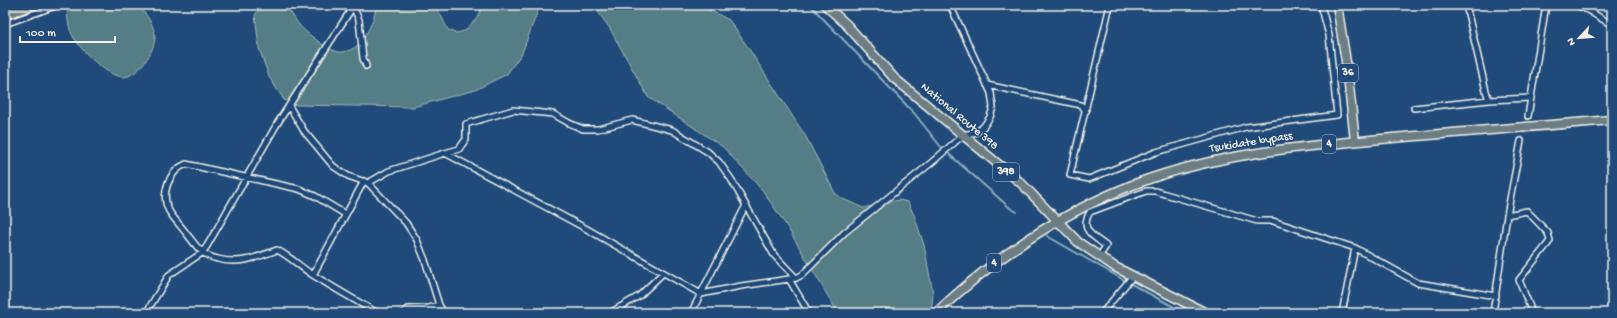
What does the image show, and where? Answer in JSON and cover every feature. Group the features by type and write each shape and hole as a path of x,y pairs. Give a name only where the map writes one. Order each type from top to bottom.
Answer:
{"highway":[{"path":"5,13 25,5"},
{"path":"5,13 32,5"}],"main road":[{"name":"National Route 398","path":"825,5 846,24 894,78 1022,183 1078,242 1131,279 1206,313"},
{"name":"36","path":"1337,5 1347,68 1355,141"},
{"name":"Tsukidate bypass","path":"936,313 975,277 999,259 1058,221 1082,208 1135,184 1197,165 1267,152 1355,141 1612,120"}],"street":[{"path":"5,24 58,5"},
{"path":"445,152 701,294 741,286 796,278 802,275 844,233 942,154 963,135 977,132 984,126 990,117 993,107 991,93 950,5"},
{"path":"1110,5 1070,175 1089,179 1156,152 1232,131 1283,121 1337,115 1328,36 1321,5"},
{"path":"1466,5 1489,100"},
{"path":"1528,116 1546,5"},
{"path":"1577,5 1612,25"},
{"path":"353,6 359,20 363,58 366,66"},
{"path":"146,313 169,275 202,253 228,211 246,177 288,106 353,6"},
{"path":"987,85 1082,105 1086,111"},
{"path":"1414,108 1489,100 1531,98"},
{"path":"288,106 304,131 333,166 348,176 366,182 406,223 417,240 439,305 444,313"},
{"path":"313,275 345,214 366,182 445,152 459,149 466,139 466,124 513,110 553,114 582,129 598,130 632,120 672,130 708,152 719,162 731,179 774,255 796,278"},
{"path":"1493,313 1507,215 1521,141"},
{"path":"345,214 315,196 299,189 186,164 178,168 171,175 167,186 166,195 169,211 202,253 219,260 233,262 249,260 278,250 313,275 377,313"},
{"path":"1099,257 1106,246 1092,236 1086,229 1085,220 1090,212 1146,191 1155,191 1257,221 1273,221 1355,248 1418,283 1496,296"},
{"path":"691,313 746,205"},
{"path":"1507,215 1527,212 1548,233 1550,241 1519,280 1531,313"},
{"path":"1342,313 1355,248"},
{"path":"610,313 638,296 663,272"},
{"path":"789,279 809,313"},
{"path":"1102,313 1131,279"},
{"path":"403,313 408,309 429,308 439,305"}],"green space":[{"path":"67,5 138,5 149,20 155,33 152,49 145,62 134,73 123,77 116,76 102,68 83,49 72,34 68,22"},
{"path":"262,5 277,5 286,8 301,27 315,39 333,50 343,52 350,50 361,41 370,27 377,5 436,5 448,30 456,33 465,31 477,18 483,5 540,5 522,53 507,74 475,90 413,107 297,105 284,100 269,77 259,48 255,15"},
{"path":"593,5 700,5 729,20 806,137 835,193 843,199 863,208 899,200 908,202 924,245 933,294 931,313 839,313 786,225 763,191 723,147 648,97 609,27"}],"waterway":[{"path":"810,5 914,113 941,147 1010,208 1017,212"},
{"path":"1047,236 1185,313"}],"tunnel":[{"path":"1521,141 1528,116"}]}
